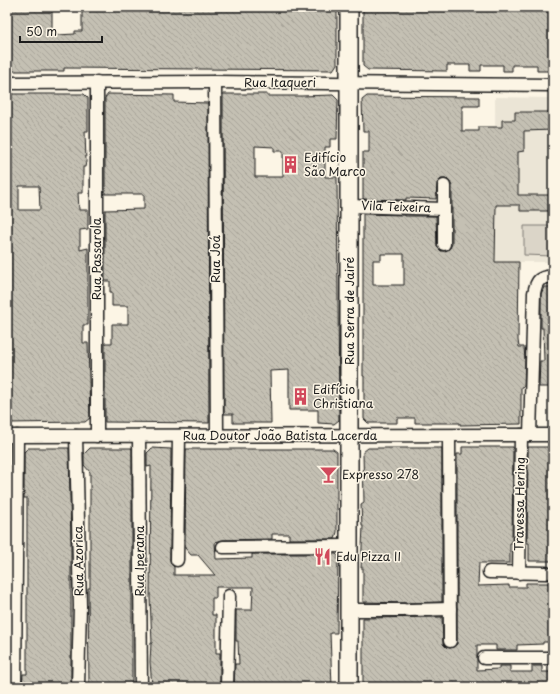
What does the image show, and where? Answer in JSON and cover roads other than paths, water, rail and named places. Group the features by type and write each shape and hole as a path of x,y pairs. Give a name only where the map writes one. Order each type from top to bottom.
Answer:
{"street":[{"name":"Rua Serra de Jairé","path":"349,7 349,687"},
{"name":"Rua Passarola","path":"97,82 97,436"},
{"name":"Rua Itaqueri","path":"7,83 215,82 553,85"},
{"name":"Rua Joá","path":"215,82 217,436"},
{"name":"Vila Teixeira","path":"444,186 444,244"},
{"name":"Vila Teixeira","path":"349,206 444,209"},
{"name":"Travessa Hering","path":"519,573 525,435 534,293 536,284 548,277"},
{"name":"Rua Doutor João Batista Lacerda","path":"12,436 553,435"},
{"path":"12,436 15,687"},
{"name":"Rua Azorica","path":"76,436 80,606 78,687"},
{"name":"Rua Iperana","path":"139,436 141,687"},
{"path":"177,560 179,436"},
{"path":"449,436 450,641"},
{"path":"223,547 350,546"},
{"path":"489,572 546,573"},
{"path":"227,687 229,596"},
{"path":"350,610 450,610"},
{"path":"484,658 553,658"}],"place":[{"name":"Edifício São Marco","path":"291,165"},
{"name":"Edifício Christiana","path":"300,397"},
{"name":"Expresso 278","path":"329,475"},
{"name":"Edu Pizza II","path":"323,557"}]}
